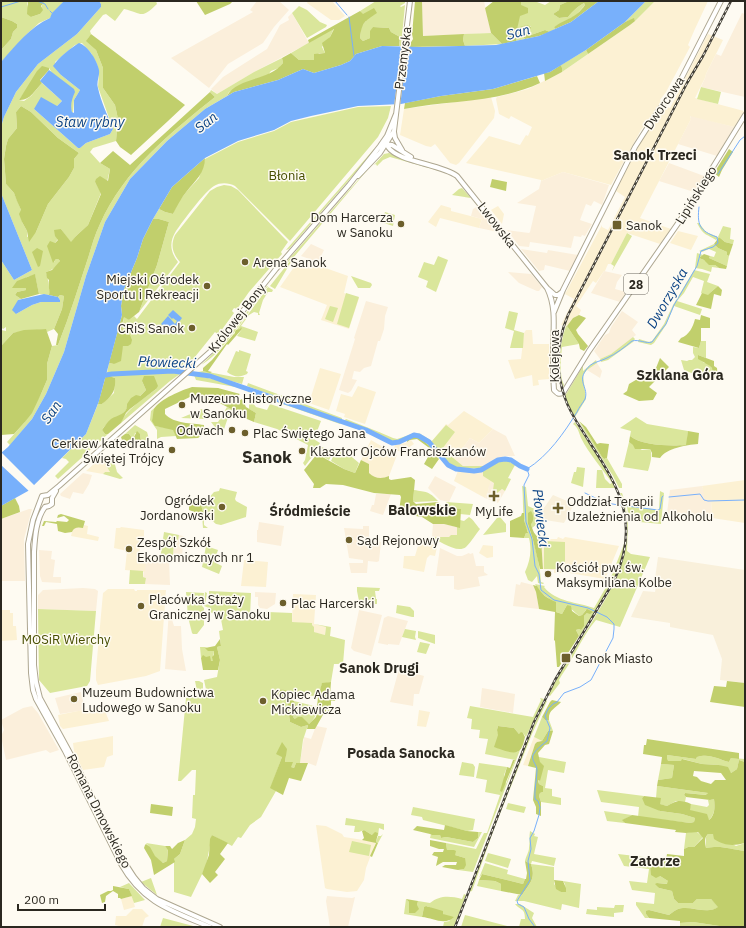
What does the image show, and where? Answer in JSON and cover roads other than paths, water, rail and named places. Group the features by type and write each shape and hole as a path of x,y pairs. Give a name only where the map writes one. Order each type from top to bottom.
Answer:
{"main road":[{"name":"Przemyska","path":"387,143 394,131 410,1"},
{"name":"Dworcowa","path":"563,290 635,147 658,111 677,87 721,1"},
{"name":"Przemyska","path":"380,146 387,136 396,113"},
{"name":"Lipińskiego","path":"563,394 589,350 681,220 745,115"},
{"name":"Lwowska","path":"394,131 394,137 397,143 406,155"},
{"name":"28","path":"387,136 387,143"},
{"path":"380,146 387,143"},
{"name":"Lwowska","path":"387,143 388,147 404,157 451,172 459,178 547,288"},
{"name":"Lwowska","path":"387,143 422,163"},
{"name":"Królowej Bony","path":"349,185 380,153 387,143"},
{"name":"Królowej Bony","path":"50,497 59,486 191,370 219,343 276,269 349,185 380,146"},
{"path":"380,153 386,150 392,150"},
{"path":"547,288 555,295 558,295 563,290"},
{"name":"Kolejowa","path":"547,288 552,300 554,312 554,390 558,394 563,394"},
{"name":"Kolejowa","path":"554,312 563,290"},
{"path":"42,496 50,497 52,501 50,505 45,507 40,516 34,539 34,665 38,698 33,690 31,673 28,544 33,520 42,496"},
{"path":"40,503 45,507"},
{"name":"Romana Dmowskiego","path":"38,698 121,864 134,884 156,903 210,927"},
{"name":"Romana Dmowskiego","path":"38,698 76,764 124,862 137,882 150,894 163,902 220,927"}],"water":[{"path":"64,1 99,1 101,7 77,34 38,64 16,92 1,127 1,62 30,31 50,18 52,13"},
{"name":"San","path":"599,1 646,1 625,22 586,50 550,72 493,89 441,96 401,104 358,106 311,116 291,121 274,130 238,141 205,158 172,187 143,239 124,289 121,306 122,315 99,401 86,434 28,491 1,506 1,453 32,419 46,394 64,352 86,276 105,222 130,179 167,141 205,109 234,92 278,80 303,69 314,73 341,65 350,61 356,54 382,46 422,47 496,45 539,36 571,22"},
{"name":"Staw rybny","path":"79,43 89,50 98,66 99,72 97,84 113,129 110,134 86,143 78,148 34,109 41,97 57,106 62,101 40,81 49,70 74,89 75,92 71,106 72,112 74,113 74,100 80,90 61,75 53,66 62,56"},
{"path":"1,193 32,270 14,280 1,260"},
{"path":"44,294 58,297 60,302 41,302 16,314 12,310 18,300"},
{"name":"CRiS Sanok","path":"173,310 182,318 172,332 161,324 168,316 175,324 177,321 168,315"}],"waterway":[{"path":"1,7 21,1"},
{"path":"37,1 45,4 48,9"},
{"path":"335,1 347,15"},
{"path":"349,17 354,56"},
{"name":"Dworzyska","path":"718,174 740,140 745,136"},
{"name":"Płowiecki","path":"535,927 529,919 524,907 518,904 517,901 530,880 528,861 531,849 530,838 534,831 540,807 538,801 535,799 537,770 533,755 537,749 547,741 550,728 545,716 548,709 557,702 564,693 580,687 591,680 613,638 614,624 607,617 588,608 554,600 541,590 539,574 535,566 532,539 526,522 524,485 529,475 527,469 542,458 555,444 584,401 586,392 583,378 588,367 614,354 632,341 652,342 666,324 674,305 697,266 701,251 713,247 718,243 717,237 706,232 700,226 698,218 699,207"},
{"name":"Płowiecki","path":"100,376 173,371 210,376 366,430 392,443 399,442 414,435 419,436 429,442 448,465 456,469 474,471 481,470 498,460 505,459 511,460 527,469"},
{"path":"585,493 606,503 619,505"},
{"path":"669,497 700,494 704,500 708,501 745,500"},
{"path":"627,506 658,510 660,509 663,496"}],"railway":[{"path":"455,927 534,722 555,680 614,581 622,561 626,542 626,525 618,493 601,460 567,404 562,387 559,366 561,335 568,315 687,83 703,56 731,1"}],"place":[{"name":"Dom Harcerza w Sanoku","path":"401,224"},
{"name":"Sanok","path":"617,225"},
{"name":"Arena Sanok","path":"245,262"},
{"name":"Miejski Ośrodek Sportu i Rekreacji","path":"207,286"},
{"name":"CRiS Sanok","path":"192,328"},
{"name":"Muzeum Historyczne w Sanoku","path":"182,405"},
{"name":"Odwach","path":"232,430"},
{"name":"Plac Świętego Jana","path":"245,433"},
{"name":"Cerkiew katedralna Świętej Trójcy","path":"172,450"},
{"name":"Klasztor Ojców Franciszkanów","path":"302,451"},
{"name":"MyLife","path":"494,496"},
{"name":"Ogródek Jordanowski","path":"222,507"},
{"name":"Oddział Terapii Uzależnienia od Alkoholu","path":"558,508"},
{"name":"Sąd Rejonowy","path":"349,540"},
{"name":"Zespół Szkół Ekonomicznych nr 1","path":"129,549"},
{"name":"Kościół pw. św. Maksymiliana Kolbe","path":"548,574"},
{"name":"Plac Harcerski","path":"283,603"},
{"name":"Placówka Straży Granicznej w Sanoku","path":"141,606"},
{"name":"Sanok Miasto","path":"566,658"},
{"name":"Muzeum Budownictwa Ludowego w Sanoku","path":"74,699"},
{"name":"Kopiec Adama Mickiewicza","path":"263,701"}],"district":[{"name":"Sanok Trzeci","path":"655,155"},
{"name":"Szklana Góra","path":"680,375"},
{"name":"Sanok","path":"267,457"},
{"name":"Balowskie","path":"422,510"},
{"name":"Śródmieście","path":"310,511"},
{"name":"Sanok Drugi","path":"379,668"},
{"name":"Posada Sanocka","path":"401,753"},
{"name":"Zatorze","path":"655,861"}],"park label":[{"name":"Błonia","path":"287,175"},
{"name":"MOSiR Wierchy","path":"66,639"}]}
